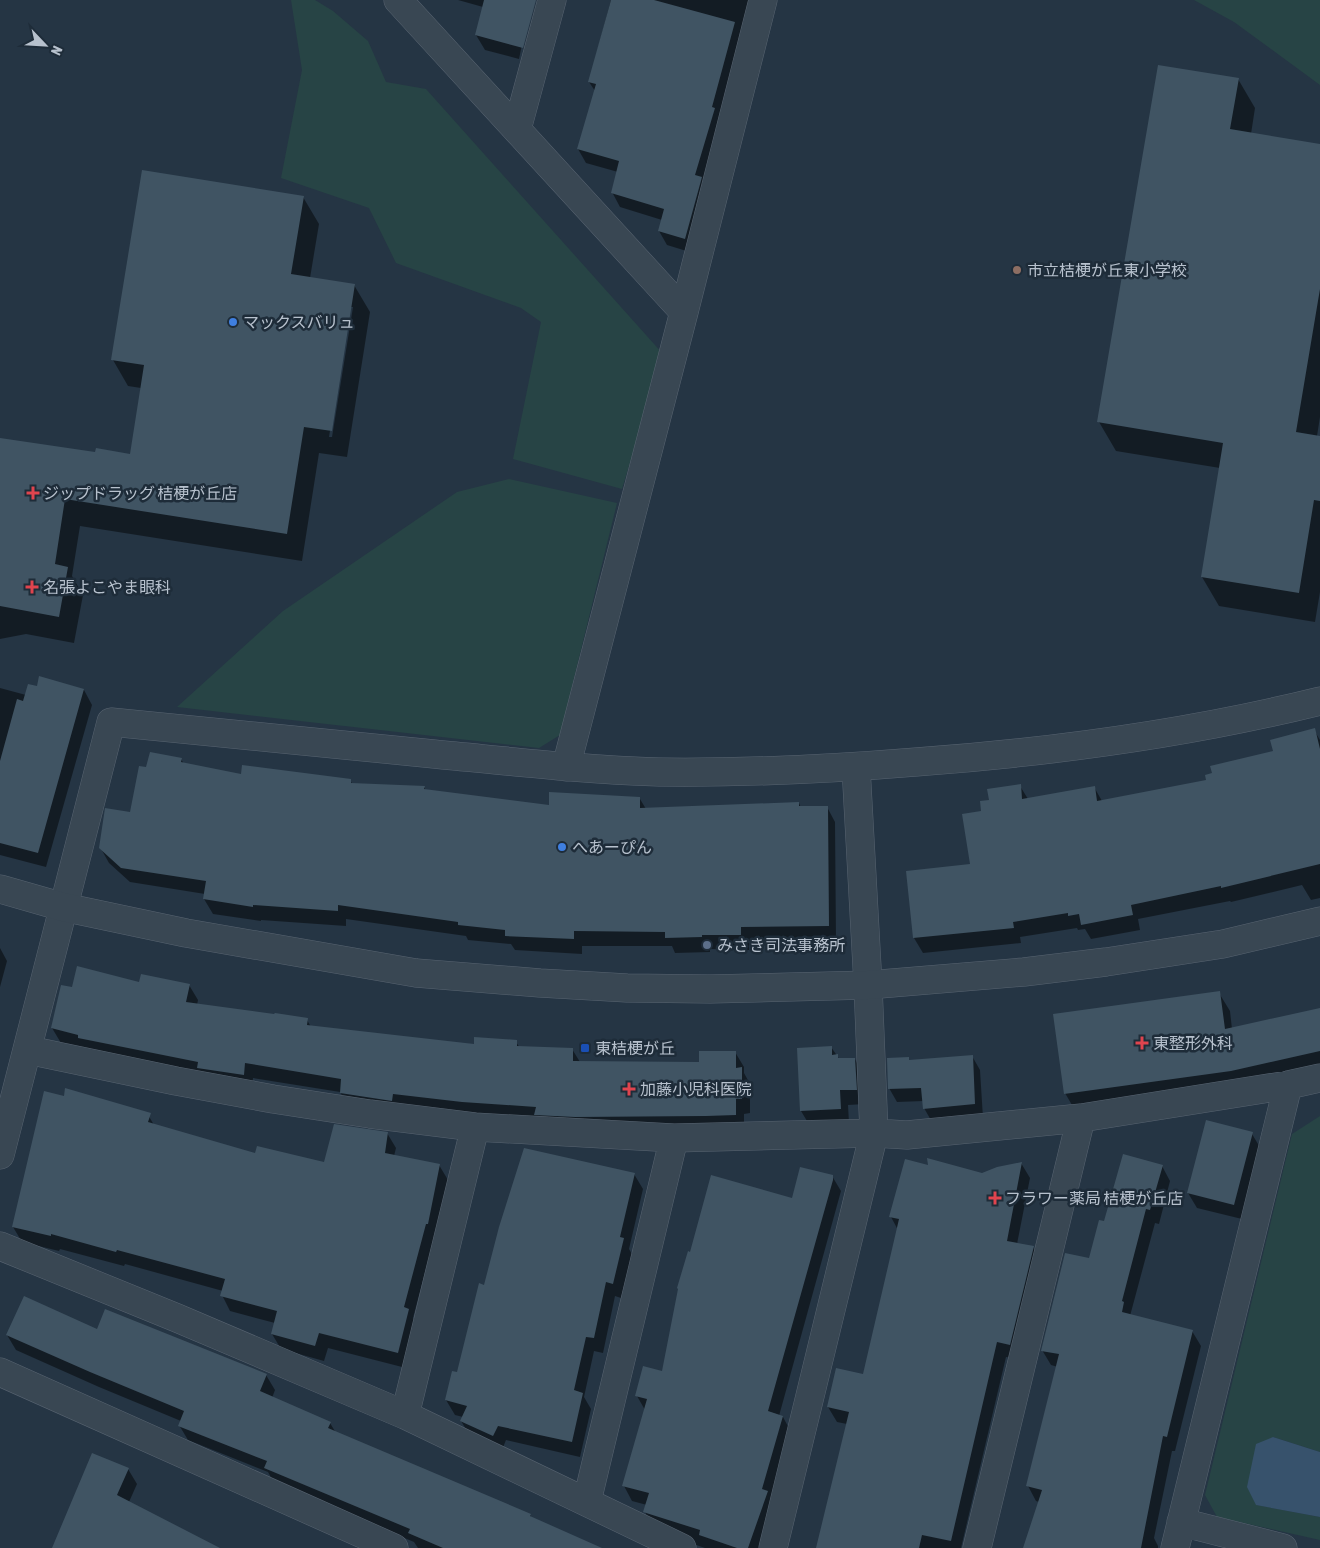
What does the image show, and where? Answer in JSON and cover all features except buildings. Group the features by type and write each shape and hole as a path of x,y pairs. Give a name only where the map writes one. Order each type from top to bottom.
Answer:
{"street":[{"path":"398,0 684,312"},
{"path":"517,129 552,0"},
{"path":"566,767 763,0"},
{"path":"0,1155 112,722 566,767 659,772 856,767 1072,747 1174,732 1320,701"},
{"path":"774,1548 874,1133 856,767"},
{"path":"0,889 63,907 186,933 416,973 540,984 627,988 710,989 868,985 1024,972 1106,962 1223,944 1320,921"},
{"path":"28,1050 176,1081 370,1114 475,1127 674,1138 874,1133 907,1134 1081,1118 1288,1085 1320,1078"},
{"path":"1284,1548 1178,1535 1288,1085"},
{"path":"977,1548 1081,1118"},
{"path":"406,1415 475,1127"},
{"path":"587,1501 674,1138"},
{"path":"0,1246 177,1318 406,1415 682,1548"},
{"path":"0,1372 394,1548"}],"green space":[{"path":"291,0 315,0 333,11 368,41 386,82 426,89 663,354 622,489 513,459 541,322 521,308 396,263 369,208 281,178 302,70"},
{"path":"1194,0 1320,0 1320,85 1234,22"},
{"path":"509,479 617,503 560,735 539,748 177,707 283,611 457,492"},
{"path":"1320,1116 1320,1452 1273,1437 1257,1505 1320,1517 1320,1540 1217,1517 1205,1495 1292,1134"}],"water":[{"path":"1273,1437 1320,1452 1320,1517 1256,1505 1247,1487 1256,1444"}],"place":[{"name":"市立桔梗が丘東小学校","path":"1017,270"},
{"name":"マックスバリュ","path":"233,322"},
{"name":"ジップドラッグ 桔梗が丘店","path":"33,493"},
{"name":"名張よこやま眼科","path":"32,587"},
{"name":"へあーぴん","path":"562,847"},
{"name":"みさき司法事務所","path":"707,945"},
{"name":"東整形外科","path":"1142,1043"},
{"name":"東桔梗が丘","path":"585,1048"},
{"name":"加藤小児科医院","path":"629,1089"},
{"name":"フラワー薬局 桔梗が丘店","path":"995,1198"}]}
